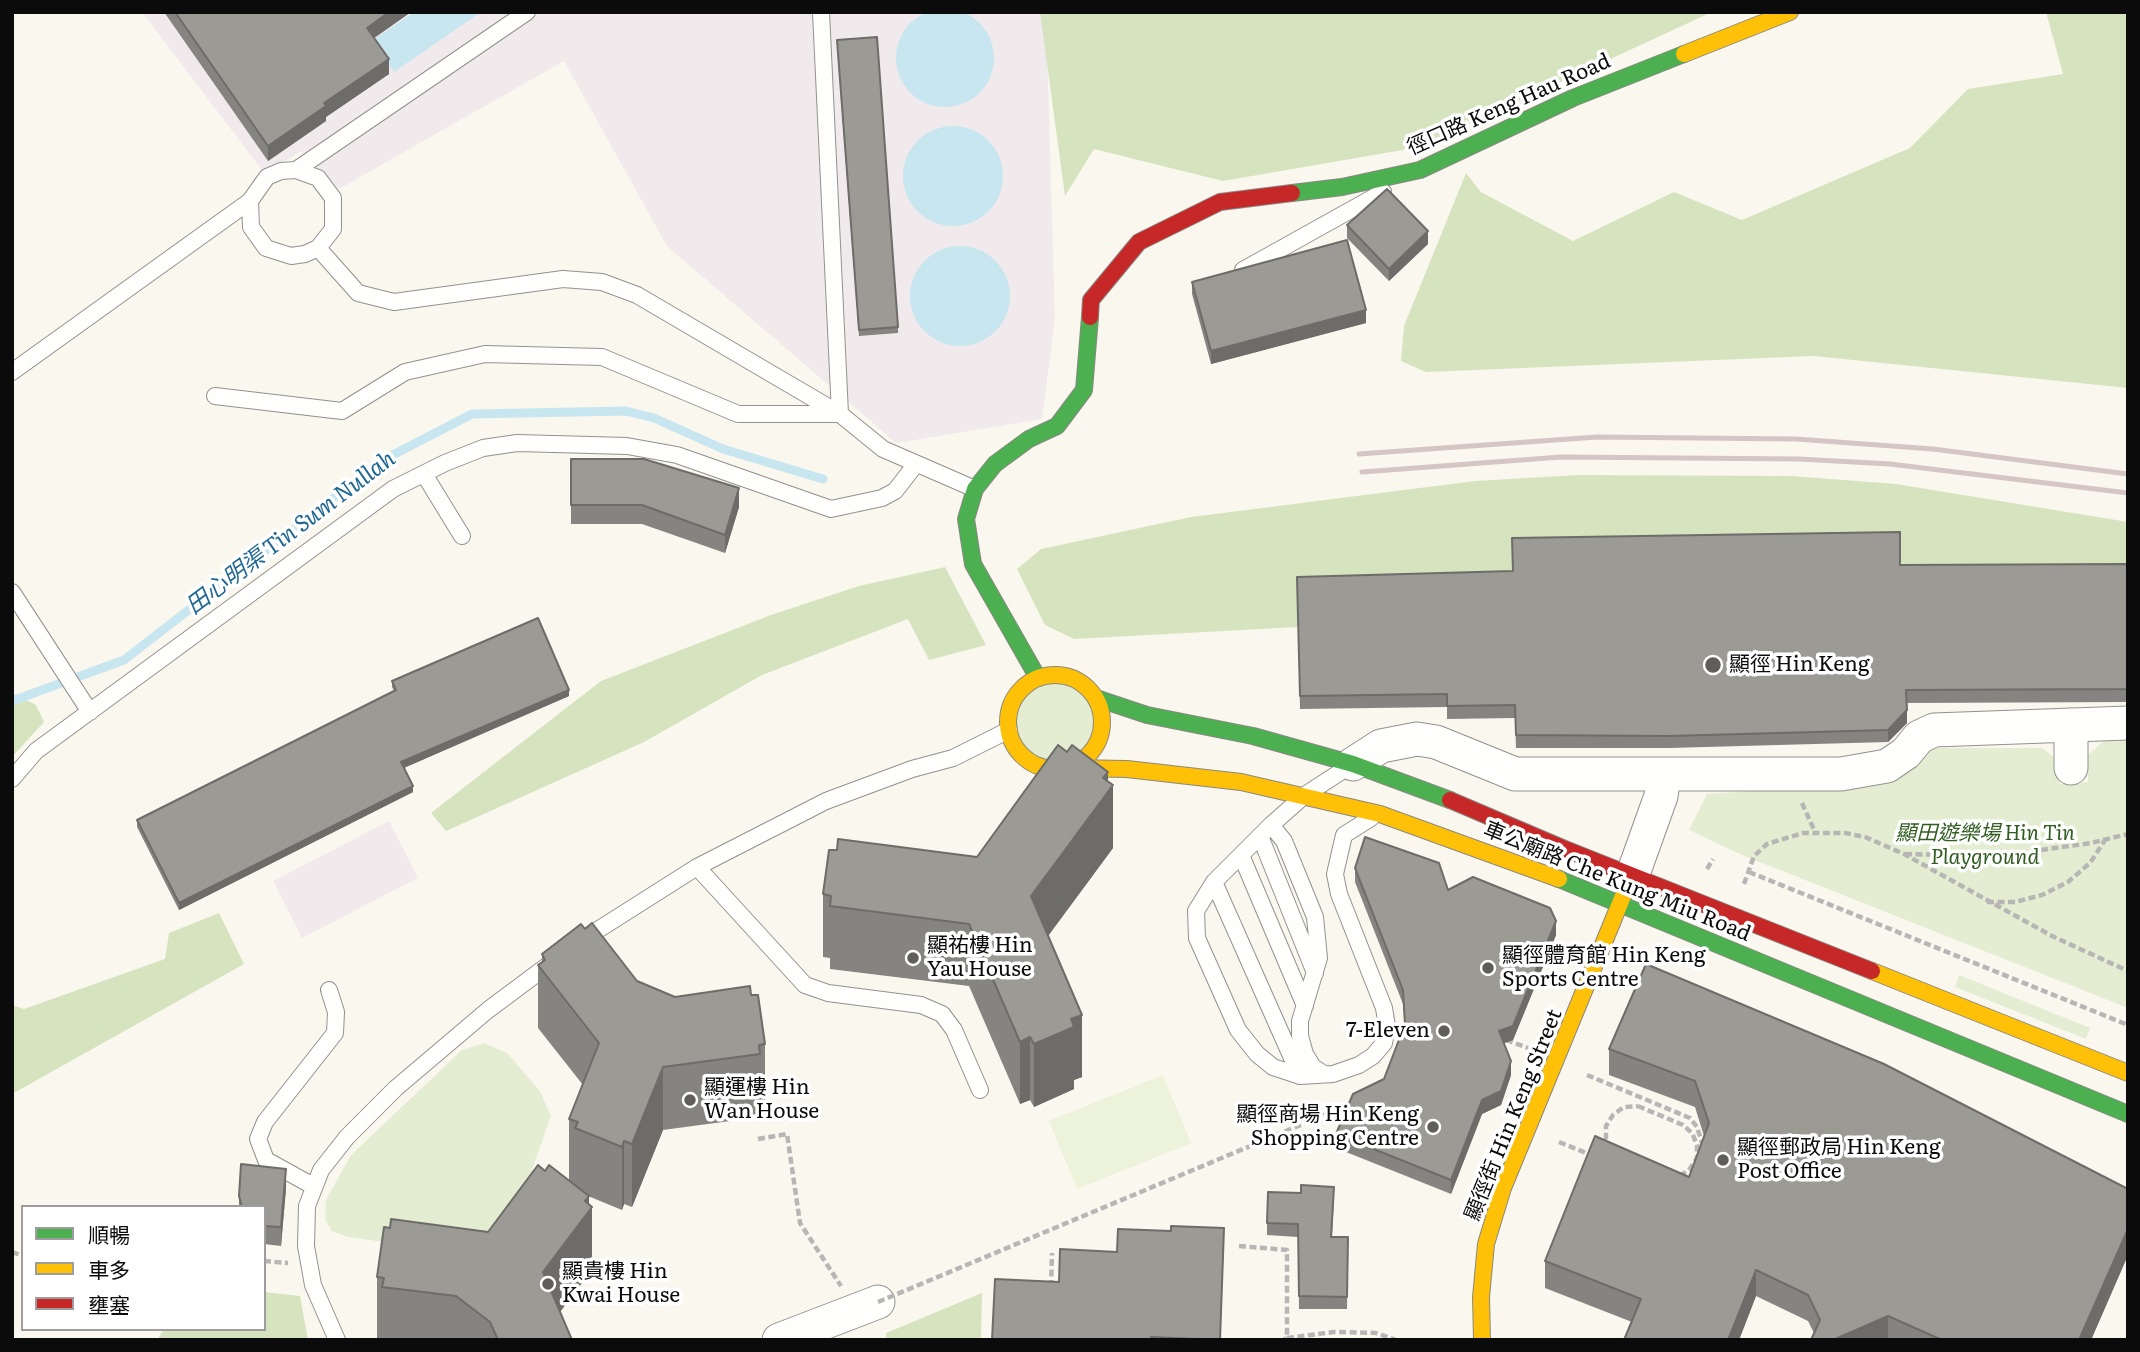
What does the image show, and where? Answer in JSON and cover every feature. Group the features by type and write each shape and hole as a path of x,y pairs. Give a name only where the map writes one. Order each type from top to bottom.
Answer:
{"street":[{"name":"徑口路 Keng Hau Road","path":"1038,678 973,564 966,519 975,489 995,464 1029,439 1057,426 1084,390 1091,300 1139,242 1220,202 1342,187 1428,167 1573,98 1790,12"},
{"path":"1068,676 1084,684 1096,698 1102,715 1102,730 1095,749 1084,760 1070,768 1052,770 1036,766 1014,746 1009,730 1009,712 1014,698 1038,678 1068,676"},
{"name":"車公廟路 Che Kung Miu Road","path":"1096,698 1147,715 1253,736 1353,764 1430,791 1627,889 2128,1114"},
{"path":"1353,764 1381,746 1417,739 1436,742 1515,774 1664,776 1866,771 1887,766 1906,752 1919,737 1934,730 2128,723"},
{"path":"2071,725 2071,768"},
{"name":"車公廟路 Che Kung Miu Road","path":"1070,768 1181,774 1305,795 1380,814 1627,889 2128,1073"},
{"path":"1627,889 1661,796 1664,776"},
{"name":"顯徑街 Hin Keng Street","path":"1482,1340 1481,1297 1486,1244 1503,1188 1627,889"},
{"path":"779,1340 867,1306"}],"lane":[{"path":"296,170 527,12"},
{"path":"821,12 840,414"},
{"path":"1243,270 1428,167"},
{"path":"12,372 250,201 267,177 281,171 296,170 318,178 333,198 333,229 318,247 305,254 291,256 266,248 251,227 250,201"},
{"path":"318,247 358,293 394,302 563,279 602,282 638,295 840,414 883,449 975,489"},
{"path":"215,396 342,411 405,372 485,354 498,354 601,357 738,414 840,414"},
{"path":"12,779 36,751 393,489 483,449 517,443 627,446 677,456 831,509 882,498 895,491 916,464"},
{"path":"424,474 462,536"},
{"path":"12,592 90,712"},
{"path":"337,1340 320,1305 308,1265 305,1225 313,1186 321,1170 347,1137 451,1040 570,948 697,867 826,802 912,769 953,758 1009,730"},
{"path":"1353,764 1305,795 1265,830 1214,882 1196,911 1197,938 1238,1030 1257,1054 1273,1067 1300,1076 1324,1074 1359,1065 1373,1056 1384,1043 1387,1026 1384,1008 1339,894 1335,874 1344,835 1380,814"},
{"path":"1265,830 1284,841 1315,917 1319,938 1315,973 1300,1036 1305,1054 1313,1067 1324,1074"},
{"path":"1265,830 1315,973"},
{"path":"1241,855 1305,1006"},
{"path":"697,867 805,985 828,993 921,1005 942,1014 954,1030 980,1090"},
{"path":"1214,882 1300,1076"},
{"path":"313,1186 266,1160 258,1139 265,1122 335,1033 335,1012 329,990"}],"path":[{"path":"1742,892 1755,856 1766,844 1803,833 1855,835 1904,853 1986,902 2128,971"},
{"path":"1904,853 1998,856 2045,851 2128,834"},
{"path":"1986,902 2015,902 2042,895 2068,882 2090,863 2106,839"},
{"path":"1749,872 2128,1025"},
{"path":"1501,1039 1528,1048"},
{"path":"1587,1074 1690,1118 1702,1137 1699,1159 1686,1181 1673,1185 1657,1183"},
{"path":"758,1139 787,1134 800,1223 867,1306 1360,1100"},
{"path":"1638,1106 1682,1125 1692,1133 1699,1159 1689,1170 1677,1177 1663,1178 1612,1151 1606,1139 1606,1126 1613,1115 1624,1107 1638,1106"},
{"path":"1559,1142 1597,1158"},
{"path":"1239,1246 1287,1250 1285,1339 1334,1332 1376,1333 1396,1340"},
{"path":"1051,1290 1052,1253"}],"shaded area":[{"path":"142,12 1046,12 1055,319 1042,419 896,443 667,246 564,61 339,189 301,151 265,174"},
{"path":"389,821 418,878 302,938 273,881"}],"green space":[{"path":"1040,12 1712,12 1420,147 1223,181 1094,149 1065,196"},
{"path":"2046,12 2128,12 2128,388 1814,356 1426,372 1401,361 1404,326 1466,173 1481,192 1573,241 1674,192 1742,220 1910,148 1968,89 2063,74"},
{"path":"1579,475 1791,476 1896,484 2128,522 2128,576 1512,551 1513,584 1298,627 1074,639 1045,625 1017,569 1041,549 1191,517 1475,481"},
{"path":"945,567 986,645 929,660 908,619 762,675 644,742 446,831 431,813 601,681 771,615 859,586"},
{"path":"1047,680 1063,680 1078,687 1089,698 1096,713 1093,737 1084,750 1063,762 1047,762 1032,755 1021,744 1014,729 1014,713 1021,698 1032,687"},
{"path":"12,693 36,705 44,722 12,757"},
{"name":"顯田遊樂場 Hin Tin Playground","path":"2128,738 2128,1008 1742,855 1689,830 1707,794 1895,781 1932,748 2042,748 2059,761 2060,784 2088,782 2088,755 2106,739"},
{"path":"219,913 244,964 12,1094 12,1005 24,1009 165,959 169,933"},
{"path":"1959,975 2090,1028 2086,1039 1955,987"},
{"path":"484,1043 507,1053 540,1091 551,1116 529,1178 485,1239 449,1251 348,1237 332,1231 325,1219 326,1200 351,1155 462,1050"},
{"path":"1163,1075 1191,1143 1077,1189 1049,1121"},
{"path":"266,1292 300,1296 308,1340 157,1340 163,1331 266,1331"},
{"path":"982,1293 981,1340 886,1340 886,1333"}],"water":[{"path":"945,9 964,12 980,23 991,39 994,58 991,77 980,93 964,104 945,107 926,104 910,93 899,77 896,58 899,39 910,23 926,12"},
{"path":"414,12 481,12 394,72 373,40"},
{"path":"953,126 981,134 995,148 1003,176 995,204 981,218 953,226 925,218 911,204 903,176 911,148 925,134"},
{"path":"960,246 988,254 1002,268 1010,296 1002,324 988,338 960,346 932,338 918,324 910,296 918,268 932,254"}],"building":[{"path":"175,12 389,12 367,28 389,59 324,103 326,106 268,146"},
{"path":"877,37 898,327 859,330 837,40"},
{"path":"1387,189 1428,231 1389,269 1347,225"},
{"path":"1347,240 1366,310 1211,351 1192,282"},
{"path":"571,459 644,459 739,488 725,535 642,505 571,505"},
{"name":"顯徑 Hin Keng","path":"1900,532 1900,565 2128,564 2128,689 1906,690 1907,710 1888,730 1669,736 1516,735 1515,705 1447,706 1447,694 1300,696 1297,577 1513,571 1512,538"},
{"path":"538,618 569,690 401,762 413,786 179,903 137,820 396,690 392,681"},
{"path":"1058,745 1067,752 1072,745 1108,772 1103,778 1113,785 1031,896 1082,1015 1071,1019 1074,1027 1034,1044 1030,1037 1020,1042 969,924 830,906 831,896 823,894 829,850 837,850 838,839 977,857"},
{"path":"1365,837 1439,863 1448,890 1473,877 1550,908 1556,921 1513,1026 1499,1031 1511,1061 1501,1091 1482,1100 1451,1180 1336,1134 1353,1094 1384,1079 1405,1024 1403,990 1355,868"},
{"path":"592,923 637,981 675,997 750,986 751,995 758,995 765,1044 759,1045 760,1054 663,1067 632,1144 624,1141 622,1147 575,1128 578,1122 569,1119 599,1043 538,965 545,960 542,954 581,924 585,929"},
{"path":"1646,964 1884,1064 2128,1189 2128,1229 2079,1340 1942,1340 1888,1316 1833,1340 1811,1340 1820,1320 1808,1295 1756,1270 1728,1340 1624,1340 1641,1299 1545,1261 1595,1136 1689,1177 1709,1123 1695,1081 1609,1049"},
{"path":"241,1164 286,1169 281,1227 266,1226 266,1205 241,1205 239,1196"},
{"path":"538,1165 545,1171 549,1165 589,1196 585,1201 592,1207 543,1272 572,1340 498,1340 490,1322 456,1296 382,1287 384,1278 377,1277 384,1227 390,1228 391,1219 488,1232"},
{"path":"1301,1185 1334,1187 1331,1237 1348,1237 1347,1297 1299,1296 1298,1224 1267,1223 1268,1192 1301,1193"},
{"path":"1171,1226 1224,1228 1220,1340 1151,1337 1151,1340 992,1340 995,1279 1059,1282 1060,1249 1117,1252 1118,1229 1171,1231"}],"waterway":[{"name":"田心明渠 Tin Sum Nullah","path":"12,701 124,660 381,461 472,414 626,411 654,418 723,449 823,479"}],"railway":[{"path":"1359,454 1597,437 1796,439 1933,449 2128,474"},
{"path":"1362,472 1561,457 1799,459 1890,464 2128,493"}],"traffic: fast":[{"path":"1292,193 1342,187 1420,170 1573,98 1684,54"},
{"path":"1038,678 973,564 966,519 975,489 995,464 1029,439 1057,426 1084,390 1090,317"},
{"path":"1096,698 1147,715 1253,736 1353,764 1450,800"},
{"path":"1559,879 2128,1114"}],"traffic: slow":[{"path":"1684,54 1790,12"},
{"path":"1055,675 1073,679 1088,689 1098,704 1102,722 1098,740 1088,755 1073,765 1055,769 1037,765 1022,755 1012,740 1008,722 1012,704 1022,689 1037,679 1055,675"},
{"path":"1070,768 1127,769 1241,782 1380,814 1559,879"},
{"path":"1482,1340 1481,1297 1486,1244 1503,1188 1630,879"},
{"path":"1872,971 2128,1073"}],"traffic: jam":[{"path":"1090,317 1091,300 1139,242 1220,202 1292,193"},
{"path":"1450,800 1565,849 1872,971"}],"place":[{"name":"顯徑 Hin Keng","path":"1713,665"},
{"name":"顯祐樓 Hin Yau House","path":"913,958"},
{"name":"顯徑體育館 Hin Keng Sports Centre","path":"1488,968"},
{"name":"7-Eleven","path":"1444,1031"},
{"name":"顯運樓 Hin Wan House","path":"690,1100"},
{"name":"顯徑商場 Hin Keng Shopping Centre","path":"1433,1127"},
{"name":"顯徑郵政局 Hin Keng Post Office","path":"1723,1160"},
{"name":"顯貴樓 Hin Kwai House","path":"548,1284"}]}
